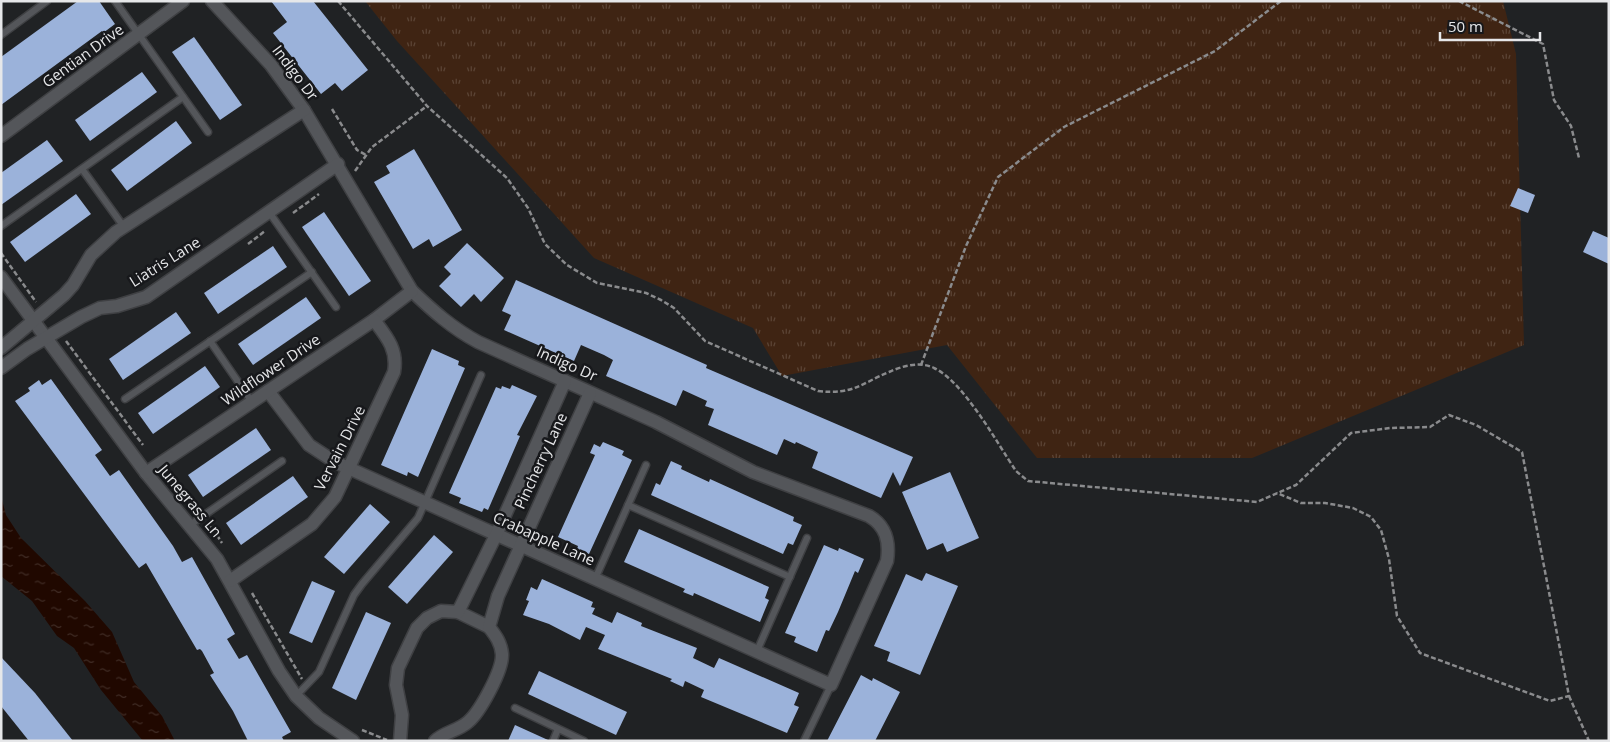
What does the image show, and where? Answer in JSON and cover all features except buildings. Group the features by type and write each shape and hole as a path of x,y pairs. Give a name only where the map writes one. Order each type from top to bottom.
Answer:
{"street":[{"name":"Gentian Drive","path":"1,136 184,1"},
{"name":"Indigo Dr","path":"212,1 271,65 304,110 338,164 412,291 456,330 656,422 754,472 829,500 879,522 886,534 889,548 887,560 831,685"},
{"path":"1,348 73,285 96,249 116,232 304,110"},
{"name":"Liatris Lane","path":"1,368 45,338 100,308 117,306 146,297 338,164"},
{"name":"Junegrass Ln","path":"1,277 146,473 217,559 279,671 296,696 319,718 353,741"},
{"name":"Wildflower Drive","path":"146,473 374,320 412,291"},
{"name":"Vervain Drive","path":"230,581 312,524 335,497 350,470 394,372 396,359 390,341 374,320"},
{"name":"Pincherry Lane","path":"458,612 496,535 564,381"},
{"name":"Crabapple Lane","path":"268,391 309,445 350,470 831,685"},
{"name":"Pincherry Lane","path":"489,627 498,596 520,545 590,393"},
{"path":"400,741 402,716 396,685 398,668 417,628 427,618 441,611 458,612 489,627 500,641 502,657 499,669 484,700 468,722 435,741"}],"lane":[{"path":"1,35 47,1"},
{"path":"115,1 208,132"},
{"path":"1,226 183,97"},
{"path":"82,169 125,227"},
{"path":"270,212 336,307"},
{"path":"124,399 312,272"},
{"path":"210,341 252,402"},
{"path":"296,696 319,672 354,595 412,527 481,376"},
{"path":"190,525 282,462"},
{"path":"594,579 646,465"},
{"path":"628,505 790,577"},
{"path":"757,651 807,538"},
{"path":"804,741 831,685"},
{"path":"515,708 584,741"},
{"path":"553,741 558,729"}],"path":[{"path":"338,1 427,106 507,178 528,208 545,244 554,254 582,276 596,283 646,293 661,300 674,308 705,341 818,391 833,393 853,391 900,367 921,364 934,368 963,392 1016,471 1028,481 1257,502 1296,485 1351,433 1390,428 1430,428 1449,415 1476,425 1522,452 1569,696 1589,741"},
{"path":"921,364 966,246 998,177 1064,127 1215,51 1282,1"},
{"path":"1459,1 1543,44 1554,100 1571,126 1579,158"},
{"path":"332,109 357,150 366,155"},
{"path":"1277,493 1301,503 1325,503 1353,508 1371,516 1381,530 1387,552 1397,616 1420,653 1550,701 1569,696"}],"green space":[{"path":"365,1 1503,1 1516,54 1524,345 1252,458 1037,458 947,345 782,376 753,328 594,258 397,41"}],"water":[{"path":"1,496 6,515 21,538 85,601 112,632 134,682 162,716 175,741 143,741 101,690 74,648 57,636 32,601 1,576"}]}
